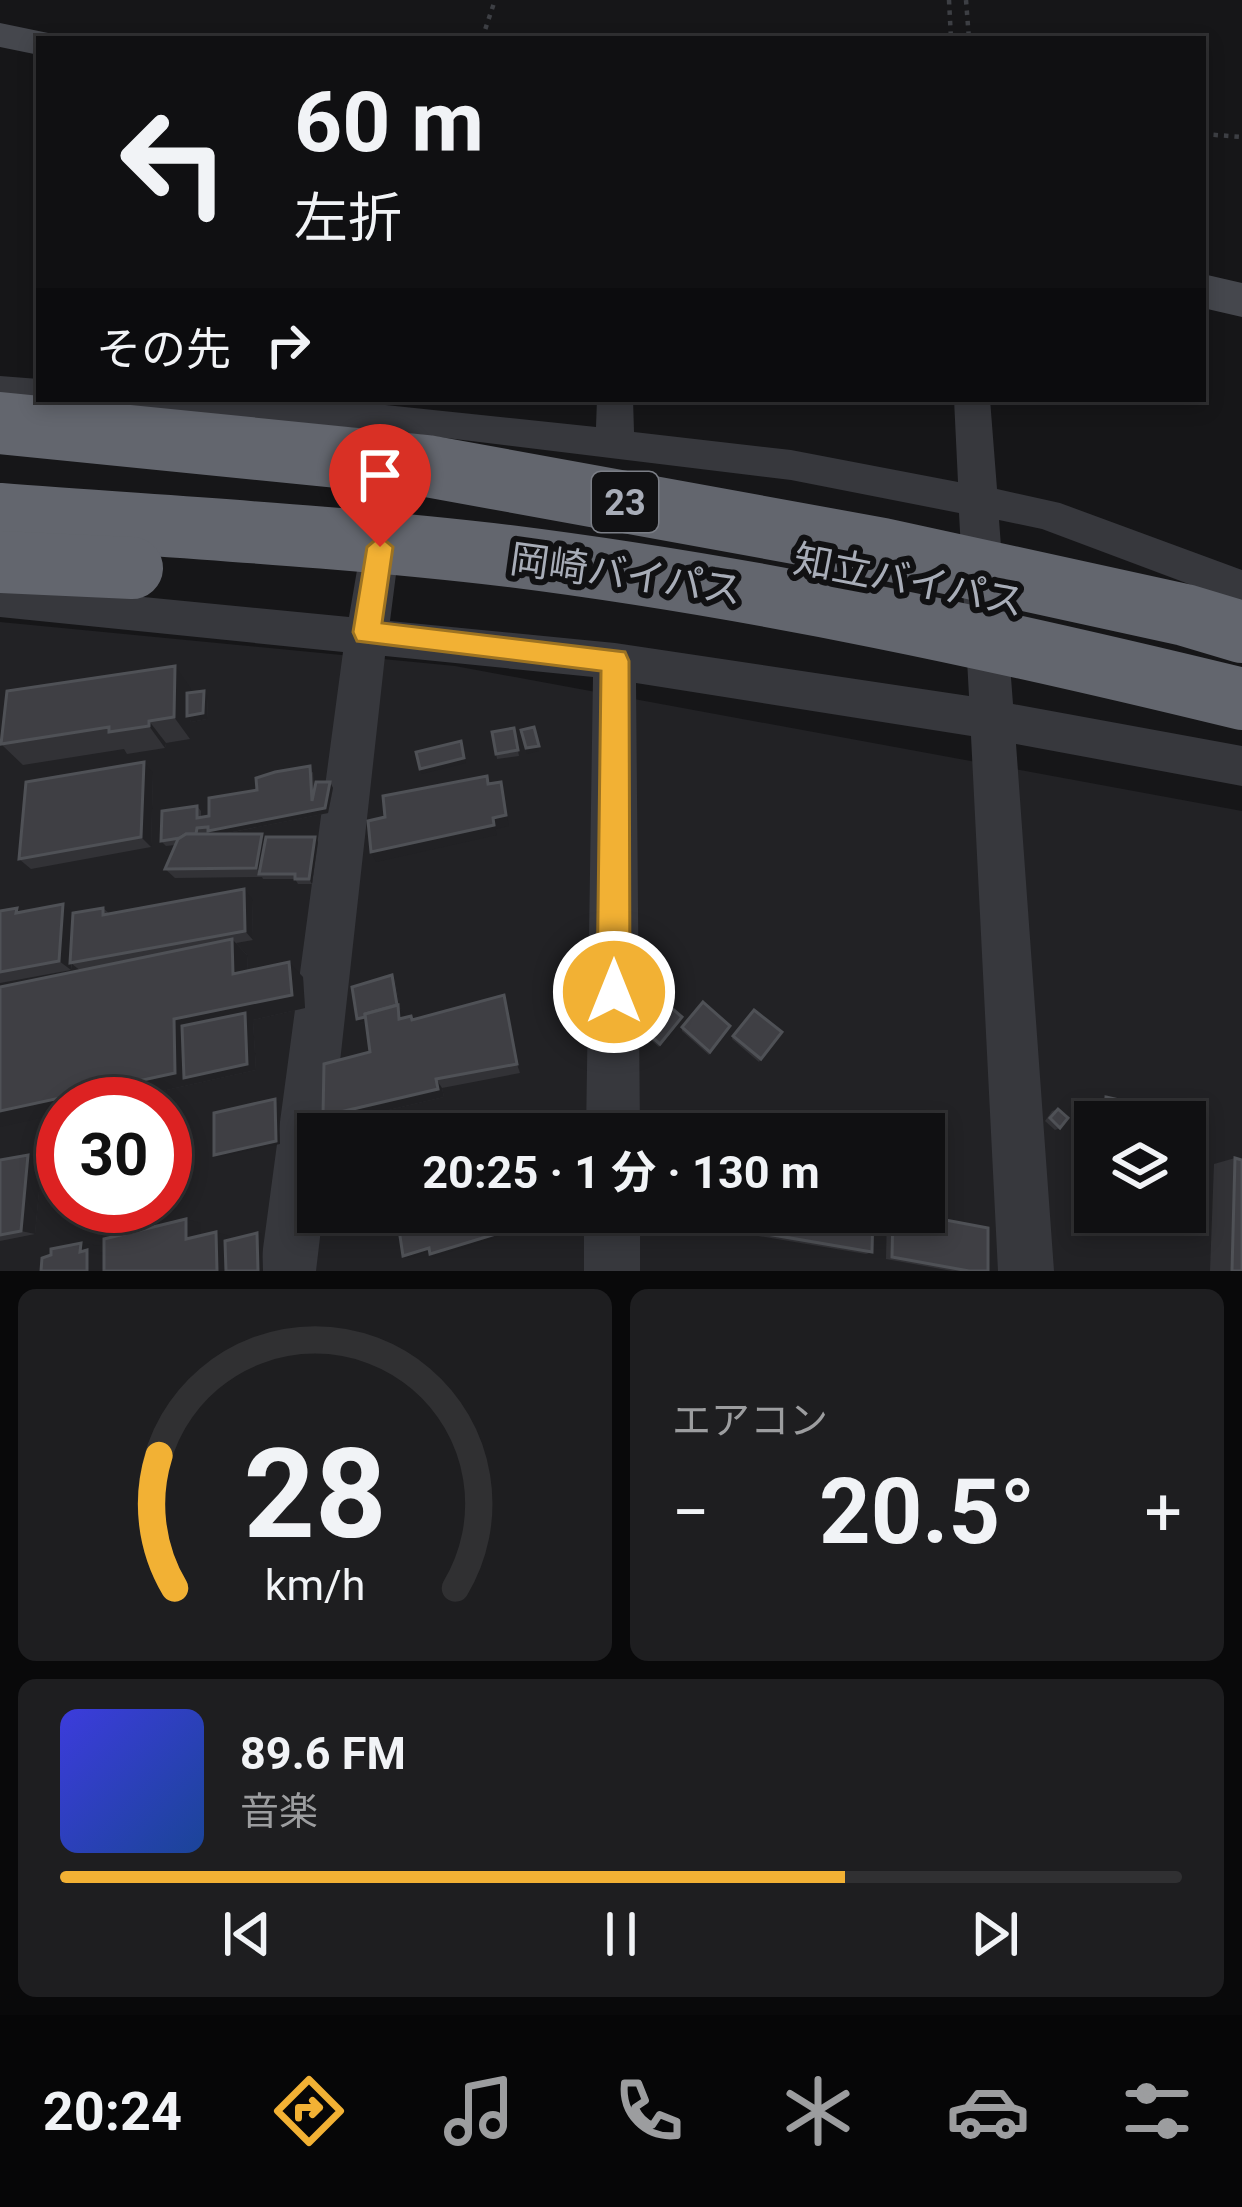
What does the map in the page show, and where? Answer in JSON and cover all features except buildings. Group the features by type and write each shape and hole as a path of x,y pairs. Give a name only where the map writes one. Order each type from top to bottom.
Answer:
{"highway":[{"name":"23","path":"0,423 427,466 883,549 1185,615 1242,632"},
{"name":"知立バイパス","path":"0,472 597,525 815,560 1242,655"},
{"name":"岡崎バイパス","path":"0,514 311,537 578,565 791,598 1054,653 1242,702"},
{"name":"23","path":"0,562 347,576 773,624 1242,702"}],"main road":[{"path":"0,35 36,42"},
{"path":"1206,292 1242,300"}],"street":[{"path":"0,389 36,392"},
{"path":"228,402 401,408 791,465 1046,514 1242,587"},
{"path":"615,402 615,441"},
{"path":"972,402 988,718 1026,1271"},
{"path":"288,1271 367,632 401,408"},
{"path":"0,600 367,632 615,661 988,718 1242,766"},
{"path":"613,1113 615,661"},
{"path":"612,1271 613,1233"}],"path":[{"path":"483,36 495,0"},
{"path":"949,0 951,36"},
{"path":"966,0 969,36"},
{"path":"1206,134 1242,137"}],"shaded area":[{"path":"0,622 455,666 1242,811 1242,1271 0,1271"}],"route":[{"path":"380,547 367,632 615,661 614,992"}]}
